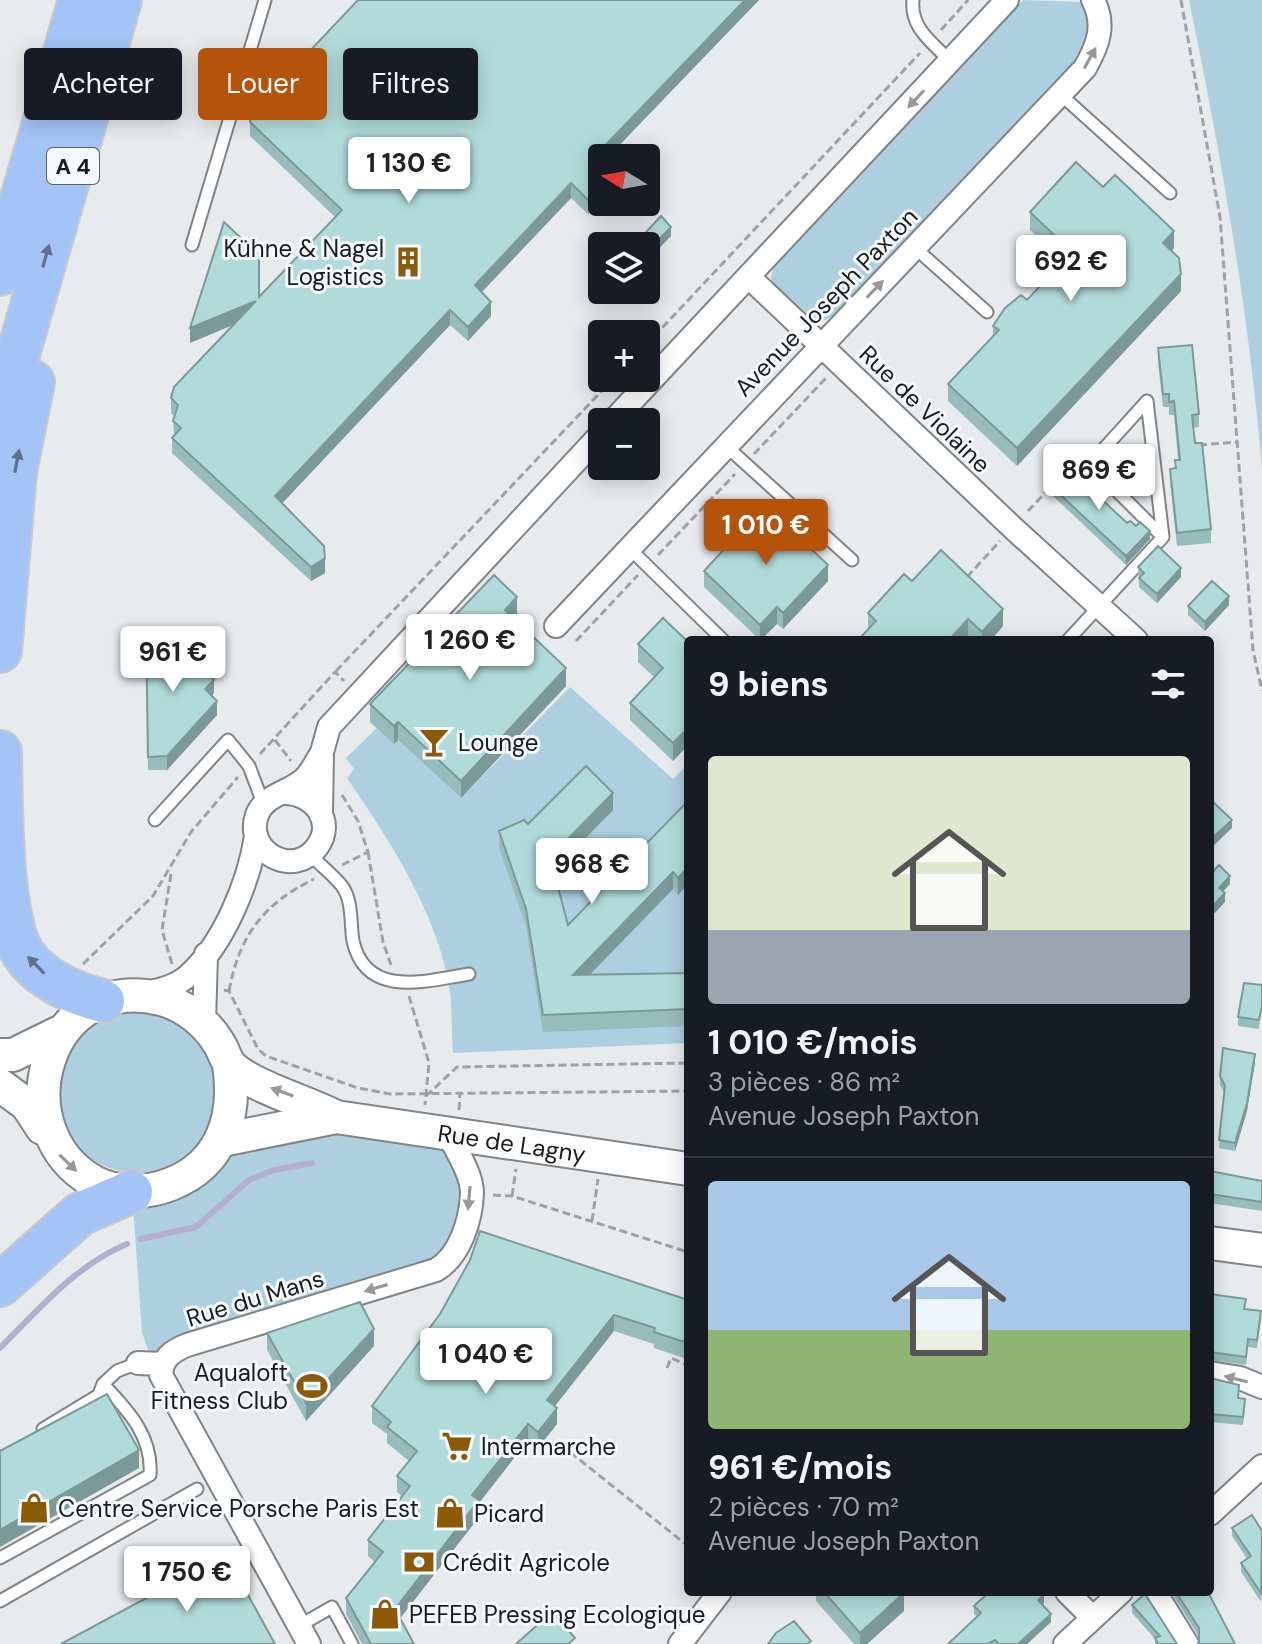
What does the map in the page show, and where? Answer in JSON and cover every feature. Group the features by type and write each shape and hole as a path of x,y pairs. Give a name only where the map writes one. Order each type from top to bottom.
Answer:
{"highway":[{"name":"A 4","path":"66,48 80,0"},
{"name":"A 4","path":"0,417 120,0"},
{"path":"0,185 14,142 30,120"},
{"name":"A 4","path":"0,274 45,120"},
{"path":"0,651 15,472 35,376 25,331"},
{"path":"0,752 7,905 18,945 37,970 62,986 122,998"},
{"path":"0,1285 80,1214 131,1192"}],"main road":[{"path":"0,1085 27,1105 60,1157 80,1175 104,1187 131,1192 158,1189 184,1179 205,1162 222,1140 231,1116 233,1091 229,1065 219,1042 204,1023 185,1009 122,998 74,1016 58,1033 44,1056 38,1082 38,1108 45,1133"},
{"path":"0,1055 13,1055 58,1033"},
{"name":"Rue de Lagny","path":"229,1065 246,1078 303,1100 336,1117 684,1168"},
{"name":"Rue de Lagny","path":"222,1140 336,1117"},
{"path":"1214,1244 1262,1250"}],"street":[{"path":"625,408 1007,0"},
{"name":"Avenue Joseph Paxton","path":"556,626 1085,68 1101,33 1100,15 1094,0"},
{"name":"Rue de Violaine","path":"749,277 1132,636"},
{"path":"245,887 301,858 323,836 322,752 329,727 357,693 588,448"},
{"path":"122,998 170,987 188,976 206,954 245,887 256,836 257,814 264,804 306,778 322,752"},
{"path":"285,793 303,795 321,813"},
{"path":"256,836 269,855 301,858"},
{"path":"204,1023 206,954"},
{"name":"Rue du Mans","path":"162,1364 173,1350 187,1345 436,1270 449,1262 457,1252 472,1191 448,1134"},
{"path":"138,1363 162,1364 161,1375 304,1635"},
{"path":"1214,1374 1240,1378 1262,1387"},
{"path":"1214,1511 1258,1477"},
{"path":"680,1644 717,1596"},
{"path":"1071,1596 1093,1618"},
{"path":"1065,1644 1117,1596"},
{"path":"1157,1596 1187,1644"}],"lane":[{"path":"192,245 265,0"},
{"path":"913,0 912,15 916,25 951,62"},
{"path":"1060,94 1170,193"},
{"path":"914,247 987,312"},
{"path":"1072,636 1163,537 1147,401 1090,464 1163,537"},
{"path":"726,446 852,560"},
{"path":"629,548 719,636"},
{"path":"155,820 228,740 249,766 264,804"},
{"path":"301,858 343,887 351,912 353,942 363,966 387,982 402,985 469,974"},
{"path":"37,1432 99,1395 103,1384 117,1371 138,1363"},
{"path":"0,1558 150,1475 152,1454 131,1413 103,1384"},
{"path":"0,1601 197,1489"},
{"path":"304,1635 332,1607 352,1644"}],"path":[{"path":"660,330 968,0"},
{"path":"1181,0 1220,217 1253,650 1262,691"},
{"path":"701,286 720,307"},
{"path":"793,374 812,392"},
{"path":"576,641 830,375"},
{"path":"77,969 153,896 172,870 191,832 249,766 601,392"},
{"path":"1196,445 1238,442"},
{"path":"1028,511 1080,456 1152,449"},
{"path":"965,579 1003,537"},
{"path":"335,672 357,693"},
{"path":"172,870 162,930 164,947 175,972"},
{"path":"684,1063 457,1067 426,1096 684,1091"},
{"path":"512,1196 517,1161"},
{"path":"488,1196 512,1196 684,1251"},
{"path":"667,1368 671,1358 684,1363"},
{"path":"561,1445 684,1543"}],"shaded area":[{"path":"1023,0 1081,2 1091,25 1087,48 833,316 821,322 810,320 774,287 771,277 775,263"},
{"path":"1189,0 1262,0 1262,470 1250,352 1233,234"},
{"path":"570,687 673,779 684,768 684,1043 453,1053 450,989 432,926 408,874 347,778 354,769 346,758 377,728 398,740 461,798"},
{"path":"137,1011 168,1017 195,1034 212,1061 218,1092 212,1123 195,1150 168,1167 137,1173 106,1167 79,1150 62,1123 56,1092 62,1061 79,1034 106,1017"},
{"path":"336,1134 441,1146 458,1172 461,1185 461,1209 452,1251 430,1266 149,1353 142,1332 133,1206 219,1164 240,1146 293,1135"}],"building":[{"name":"Kühne & Nagel Logistics","path":"358,0 745,0 607,144 588,144 588,200 571,183 475,285 491,302 468,327 450,310 275,496 324,546 325,558 311,567 172,438 181,428 173,421 178,405 171,398 174,387 256,301 190,328 224,222 259,255 259,297 342,210 250,122 327,120 327,48 313,48"},
{"path":"1076,162 1103,187 1115,175 1174,231 1163,243 1179,258 1181,274 1017,448 948,384 999,330 993,326 1005,308 1021,295 1027,300 1072,252 1030,212"},
{"path":"661,216 671,227 660,238 660,232 646,232"},
{"path":"1192,345 1199,414 1192,415 1195,443 1202,443 1211,529 1177,533 1170,469 1176,468 1175,460 1180,460 1174,401 1169,402 1169,394 1163,394 1158,348"},
{"path":"1072,465 1085,478 1082,481 1127,523 1130,521 1136,526 1140,522 1150,531 1126,556 1052,487"},
{"path":"765,505 828,565 783,613 777,607 760,625 704,571"},
{"path":"1158,546 1181,568 1157,594 1139,578 1144,573 1138,567"},
{"path":"941,550 1003,609 982,632 968,619 953,636 862,636 876,621 868,613 904,574 912,581"},
{"path":"494,575 517,597 505,610 566,668 461,781 398,722 394,726 370,704"},
{"path":"1212,581 1229,596 1205,622 1188,606"},
{"path":"663,618 684,638 684,732 673,743 630,703 663,668 638,644"},
{"path":"146,633 165,634 214,680 205,689 217,701 167,756 148,757"},
{"path":"586,766 613,793 550,857 568,925 601,891 595,885 640,840 645,845 684,805 684,871 678,878 673,872 573,975 684,973 684,1009 543,1015 526,909 499,831 524,820 528,824"},
{"path":"1214,803 1232,820 1214,836"},
{"path":"1219,865 1230,876 1219,888 1225,893 1214,905 1214,871"},
{"path":"1244,983 1262,985 1259,1020 1238,1017"},
{"path":"1223,1048 1255,1054 1247,1103 1235,1143 1219,1140 1225,1086 1220,1076"},
{"path":"1214,1172 1262,1181 1262,1202 1214,1195"},
{"name":"Intermarche","path":"480,1231 684,1299 684,1342 654,1332 655,1328 614,1315 547,1400 557,1408 538,1432 528,1424 472,1495 479,1500 395,1609 414,1644 371,1644 346,1598 383,1552 368,1540 410,1486 397,1476 417,1451 387,1427 391,1422 372,1406 440,1314 470,1260"},
{"path":"1214,1295 1246,1299 1244,1309 1261,1311 1257,1340 1248,1339 1246,1357 1214,1353"},
{"name":"Aqualoft Fitness Club","path":"360,1302 374,1329 306,1403 267,1333"},
{"path":"1214,1379 1239,1385 1238,1398 1245,1399 1243,1417 1214,1414"},
{"name":"Centre Service Porsche Paris Est","path":"107,1394 139,1450 0,1530 0,1451"},
{"path":"1252,1515 1262,1531 1261,1593 1241,1563 1251,1556 1232,1528"},
{"path":"226,1555 275,1644 61,1644"},
{"path":"828,1596 901,1596 860,1633"},
{"path":"985,1596 1043,1596 1038,1600 1051,1614 1018,1644 999,1644 995,1640 987,1644 948,1644 981,1613 974,1606"},
{"path":"1146,1596 1177,1644 1158,1644 1155,1638 1160,1636 1132,1605"},
{"path":"1179,1596 1210,1596 1235,1644 1197,1644 1199,1628"},
{"path":"552,1612 575,1638 568,1644 516,1644"},
{"path":"794,1621 811,1641 807,1644 768,1644 776,1633"}],"waterway":[{"path":"141,1239 196,1227 249,1180 274,1170 312,1163"},
{"path":"0,1348 75,1276 127,1244"}],"place":[{"name":"Kühne & Nagel Logistics","path":"408,262"},
{"name":"Lounge","path":"434,742"},
{"name":"Aqualoft Fitness Club","path":"312,1386"},
{"name":"Intermarche","path":"457,1446"},
{"name":"Centre Service Porsche Paris Est","path":"34,1508"},
{"name":"Picard","path":"450,1513"},
{"name":"Crédit Agricole","path":"419,1562"},
{"name":"PEFEB Pressing Ecologique","path":"385,1614"}]}
